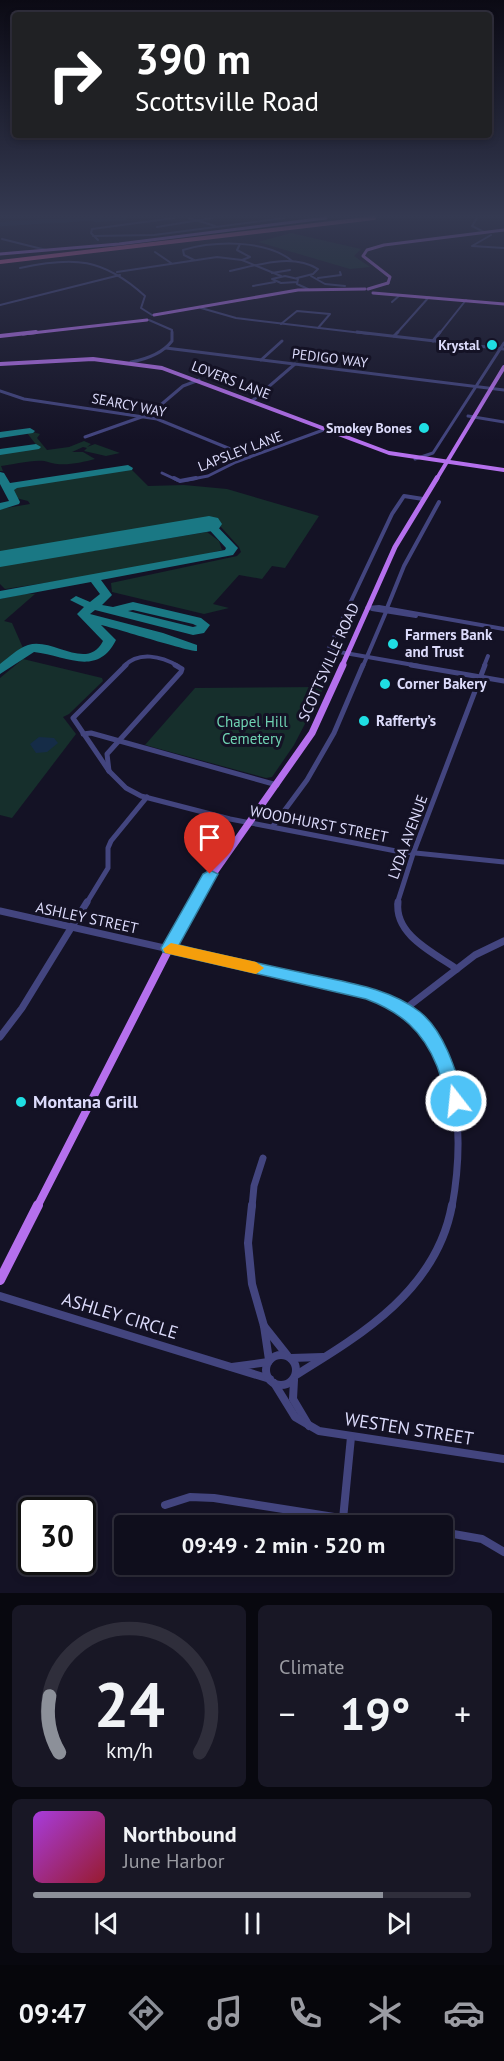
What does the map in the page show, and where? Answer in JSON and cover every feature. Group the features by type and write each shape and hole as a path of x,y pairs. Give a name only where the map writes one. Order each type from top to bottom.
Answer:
{"main road":[{"path":"0,336 136,320 288,292"},
{"path":"382,292 397,296 503,304"},
{"path":"373,293 388,294"},
{"name":"LOVERS LANE","path":"0,364 72,358 143,364 199,380 379,450 415,459 504,470"},
{"name":"SCOTTSVILLE ROAD","path":"0,1280 205,882 277,785 312,733 395,547 504,367"}],"street":[{"path":"0,305 48,292"},
{"path":"131,362 147,359 166,348 174,334 141,308 146,297 140,292"},
{"path":"392,302 397,296"},
{"path":"394,336 429,297"},
{"path":"433,341 466,300"},
{"path":"201,308 230,317 281,324 502,349"},
{"path":"281,324 296,311 331,315 318,328"},
{"path":"150,317 162,324"},
{"path":"261,360 282,341"},
{"path":"415,459 433,453 504,343"},
{"name":"PEDIGO WAY","path":"166,348 504,390"},
{"path":"143,364 147,359"},
{"path":"252,401 295,364"},
{"path":"86,436 144,416 162,406 183,386 199,380"},
{"name":"SEARCY WAY","path":"0,391 24,399 144,416 177,426 250,457"},
{"path":"473,417 504,421"},
{"name":"LAPSLEY LANE","path":"162,473 177,481 212,475 250,457 326,429"},
{"path":"423,499 404,496 378,537 328,650 504,681"},
{"path":"273,826 321,758 369,658 408,559 439,502"},
{"path":"367,608 504,628"},
{"path":"109,771 107,754 118,741 182,669 177,664 141,656 132,658 74,717 82,734 91,733 118,741 277,785"},
{"name":"LYDA AVENUE","path":"457,969 416,942 399,920 398,899 488,657"},
{"name":"WOODHURST STREET","path":"82,734 122,786 147,797 248,822 413,854 504,862"},
{"path":"0,1036 27,1000 108,868 108,846 147,797"},
{"name":"ASHLEY STREET","path":"0,911 169,948"},
{"path":"405,1009 486,948 504,941"},
{"path":"169,948 369,994 405,1009 426,1029 446,1066 455,1092 458,1137 451,1218 440,1248 416,1284 356,1335 283,1384 272,1381 266,1372 269,1361 264,1326 252,1284 248,1243 252,1197 262,1158"},
{"name":"ASHLEY CIRCLE","path":"0,1296 272,1381"},
{"path":"264,1326 297,1366 292,1395 310,1427"},
{"path":"269,1361 277,1355 324,1356"},
{"name":"ASHLEY CIRCLE","path":"230,1367 269,1361"},
{"name":"WESTEN STREET","path":"272,1381 293,1417 310,1427 351,1437 504,1460"},
{"path":"343,1515 351,1437"},
{"path":"165,1505 190,1497 214,1498 318,1515"},
{"path":"453,1535 482,1539 504,1552"}],"green space":[{"path":"27,433 40,434 37,438 47,450 69,447 84,441 91,444 87,447 95,444 120,453 106,456 84,451 87,448 83,447 72,452 83,452 95,459 65,464 32,461 1,466 3,471 0,471 0,453 38,447"},
{"path":"131,469 148,486 184,485 227,489 319,516 285,568 272,566 262,579 239,575 213,604 229,608 204,614 112,592 111,583 237,556 241,552 239,547 212,517 0,553 0,509 30,504 28,501 16,498 12,488"},
{"path":"207,532 219,541 222,550 157,566 5,589 0,584 0,566"},
{"path":"35,594 4,621 12,623 23,648 0,666 0,599"},
{"path":"23,659 102,678 103,681 63,717 76,734 12,818 0,815 0,678"},
{"name":"Chapel Hill Cemetery","path":"324,687 294,745 272,777 266,778 145,745 195,688"}],"water":[{"path":"39,737 54,738 58,743 47,752 36,753 30,744"}],"taxiway":[{"path":"0,435 30,431"},
{"path":"0,452 36,447"},
{"path":"9,489 14,485 128,468"},
{"path":"0,475 15,502 0,507"},
{"path":"0,595 229,553 232,548 209,524"},
{"path":"93,606 106,595 95,579"},
{"path":"76,600 93,606"},
{"path":"0,670 31,648 86,658 97,656 105,651 110,640 83,614 93,606"},
{"path":"93,606 113,611"},
{"path":"133,606 197,621 204,625 200,630 193,631 113,611 133,606"},
{"path":"90,618 159,636 192,648"}],"runway":[{"path":"0,559 209,524"}],"slow traffic":[{"path":"171,949 256,968"}],"place":[{"name":"Krystal","path":"492,345"},
{"name":"Smokey Bones","path":"424,428"},
{"name":"Farmers Bank and Trust","path":"393,644"},
{"name":"Corner Bakery","path":"385,684"},
{"name":"Rafferty’s","path":"364,721"},
{"name":"Montana Grill","path":"21,1102"}],"route":[{"path":"210,874 169,948 369,994 405,1009 426,1029 434,1042 451,1079 456,1101"}]}
